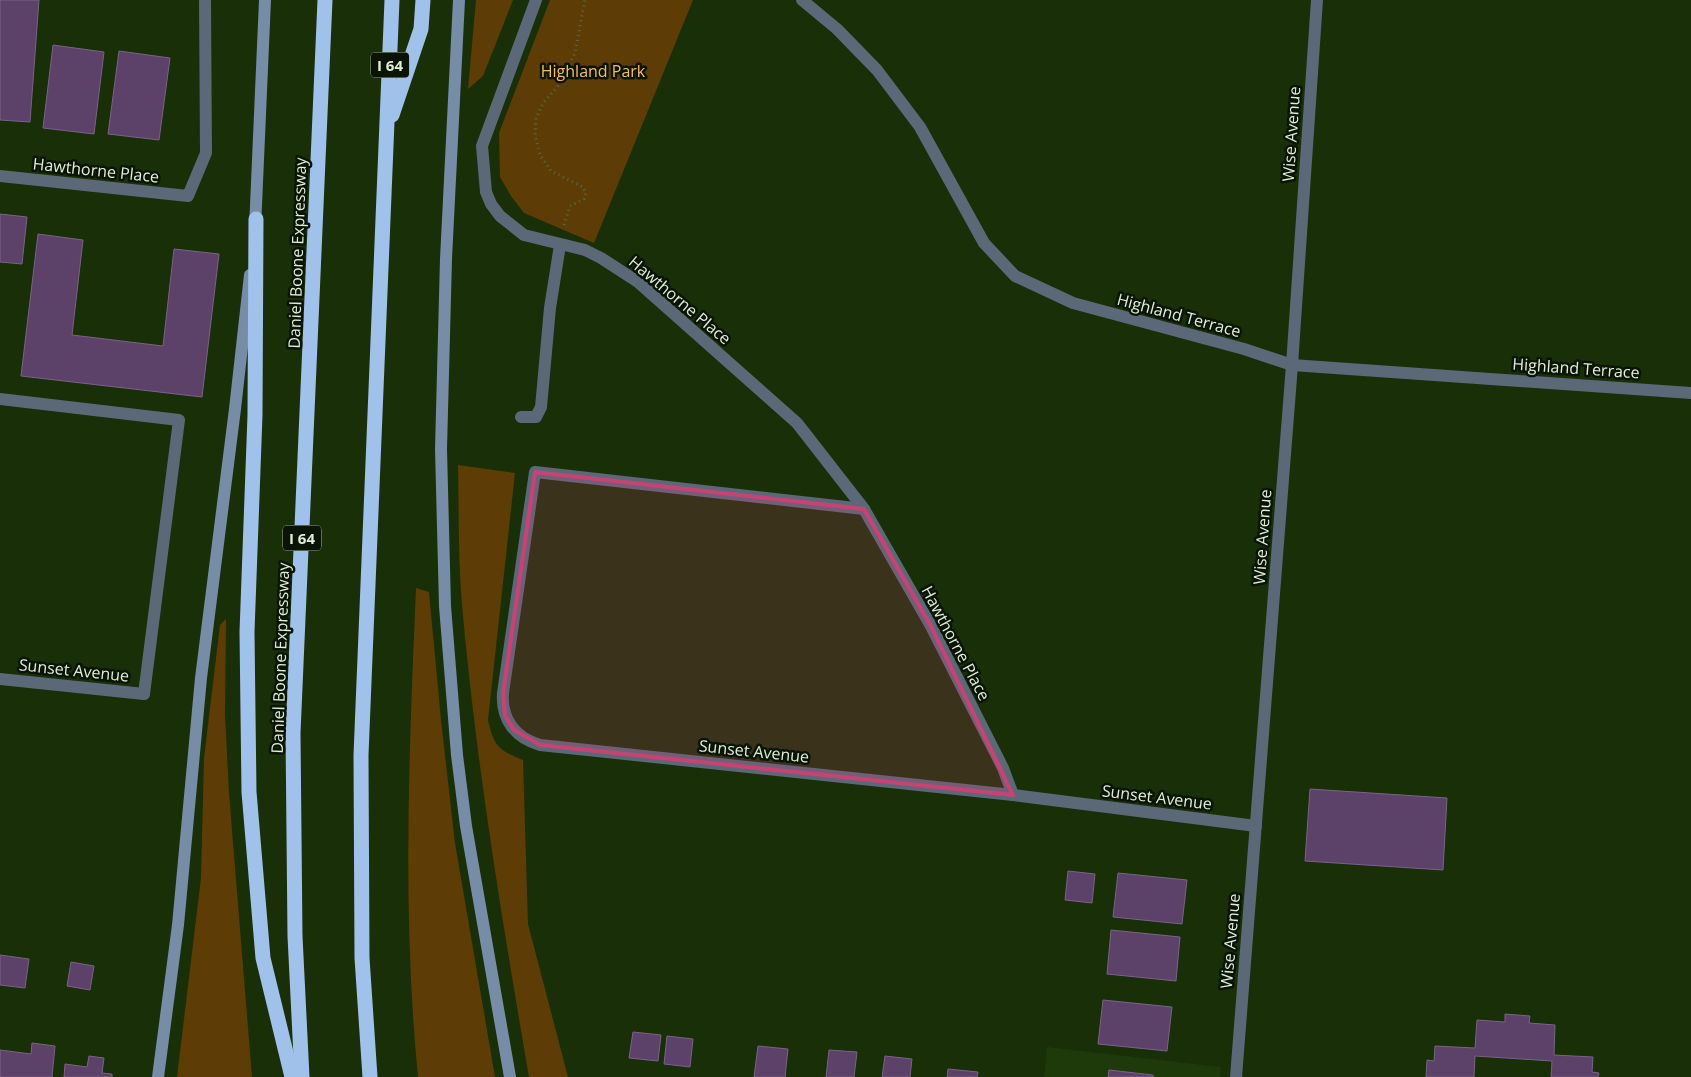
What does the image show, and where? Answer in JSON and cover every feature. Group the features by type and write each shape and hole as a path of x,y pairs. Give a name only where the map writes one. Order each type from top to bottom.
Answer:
{"highway":[{"name":"Daniel Boone Expressway","path":"302,1077 295,936 293,733 325,0"},
{"name":"I 64","path":"370,1077 362,958 361,755 392,0"},
{"path":"387,130 421,29 423,0"},
{"path":"256,219 255,415 247,632 250,792 263,958 292,1077"}],"street":[{"name":"Hawthorne Place","path":"0,176 188,196 206,153 205,0"},
{"path":"158,1077 178,926 201,678 234,419 256,219 265,0"},
{"path":"459,0 443,358 441,449 443,569 450,679 464,808 510,1077"},
{"name":"Hawthorne Place","path":"536,0 487,128 482,146 483,175 486,192 491,204 509,225 524,235 584,250 601,258 638,282 797,423 864,509 931,626 1003,768 1013,795"},
{"name":"Highland Terrace","path":"802,0 837,29 877,70 920,128 984,243 1015,276 1073,303 1244,349 1292,365 1691,393"},
{"name":"Wise Avenue","path":"1236,1077 1292,365 1317,0"},
{"path":"521,417 536,418 541,407 550,308 560,245"},
{"name":"Sunset Avenue","path":"0,399 179,420 144,694 0,679"},
{"name":"Sunset Avenue","path":"864,509 535,472 503,693 505,716 520,736 540,745 1013,795 1256,826"}],"path":[{"path":"560,245 570,206 584,199 586,193 583,188 551,171 540,155 535,134 536,118 544,102 558,86 575,53 585,0"}],"highlighted area":[{"path":"535,472 864,509 931,626 1013,795 540,745 514,730 505,716 503,693"}],"shaded area":[{"path":"1047,1047 1221,1067 1220,1077 1044,1077"}],"green space":[{"path":"476,0 513,0 483,76 468,89"},
{"name":"Highland Park","path":"550,0 693,0 594,243 524,213 500,177 499,133"},
{"path":"458,465 515,473 488,720 492,736 498,746 523,760 528,924 568,1077 529,1077 482,782 468,664 459,553"},
{"path":"416,588 429,592 455,843 495,1077 418,1077 413,1016 408,894 409,772"},
{"path":"226,619 225,715 229,793 252,1077 177,1077 201,878 204,758 220,625"}],"building":[{"path":"0,0 39,0 30,122 0,120"},
{"path":"53,45 104,52 94,134 43,128"},
{"path":"119,51 170,58 159,140 108,134"},
{"path":"0,214 27,217 22,264 0,262"},
{"path":"38,234 83,240 72,335 163,346 174,249 219,254 202,397 21,376"},
{"path":"1310,789 1447,798 1443,870 1305,861"},
{"path":"1068,871 1095,874 1092,903 1065,900"},
{"path":"1118,873 1187,880 1182,924 1113,917"},
{"path":"1111,930 1180,937 1176,981 1107,974"},
{"path":"0,955 29,959 25,988 0,985"},
{"path":"71,962 94,966 90,990 67,986"},
{"path":"1103,1000 1172,1007 1167,1051 1098,1044"},
{"path":"1505,1014 1530,1016 1529,1023 1555,1025 1554,1055 1593,1057 1592,1072 1599,1073 1598,1077 1551,1077 1552,1061 1475,1056 1474,1077 1426,1077 1427,1060 1434,1061 1435,1046 1475,1048 1477,1020 1505,1022"},
{"path":"633,1032 661,1035 658,1061 629,1058"},
{"path":"667,1036 693,1039 690,1067 664,1064"},
{"path":"32,1043 55,1046 52,1077 0,1077 0,1050 31,1054"},
{"path":"758,1046 788,1049 785,1077 754,1077"},
{"path":"829,1050 857,1052 854,1077 826,1077"},
{"path":"89,1056 104,1058 102,1073 112,1074 112,1077 64,1077 65,1064 87,1067"},
{"path":"885,1056 912,1059 910,1077 882,1077"},
{"path":"948,1069 978,1072 977,1077 947,1077"},
{"path":"1109,1070 1153,1075 1153,1077 1108,1077"}]}
